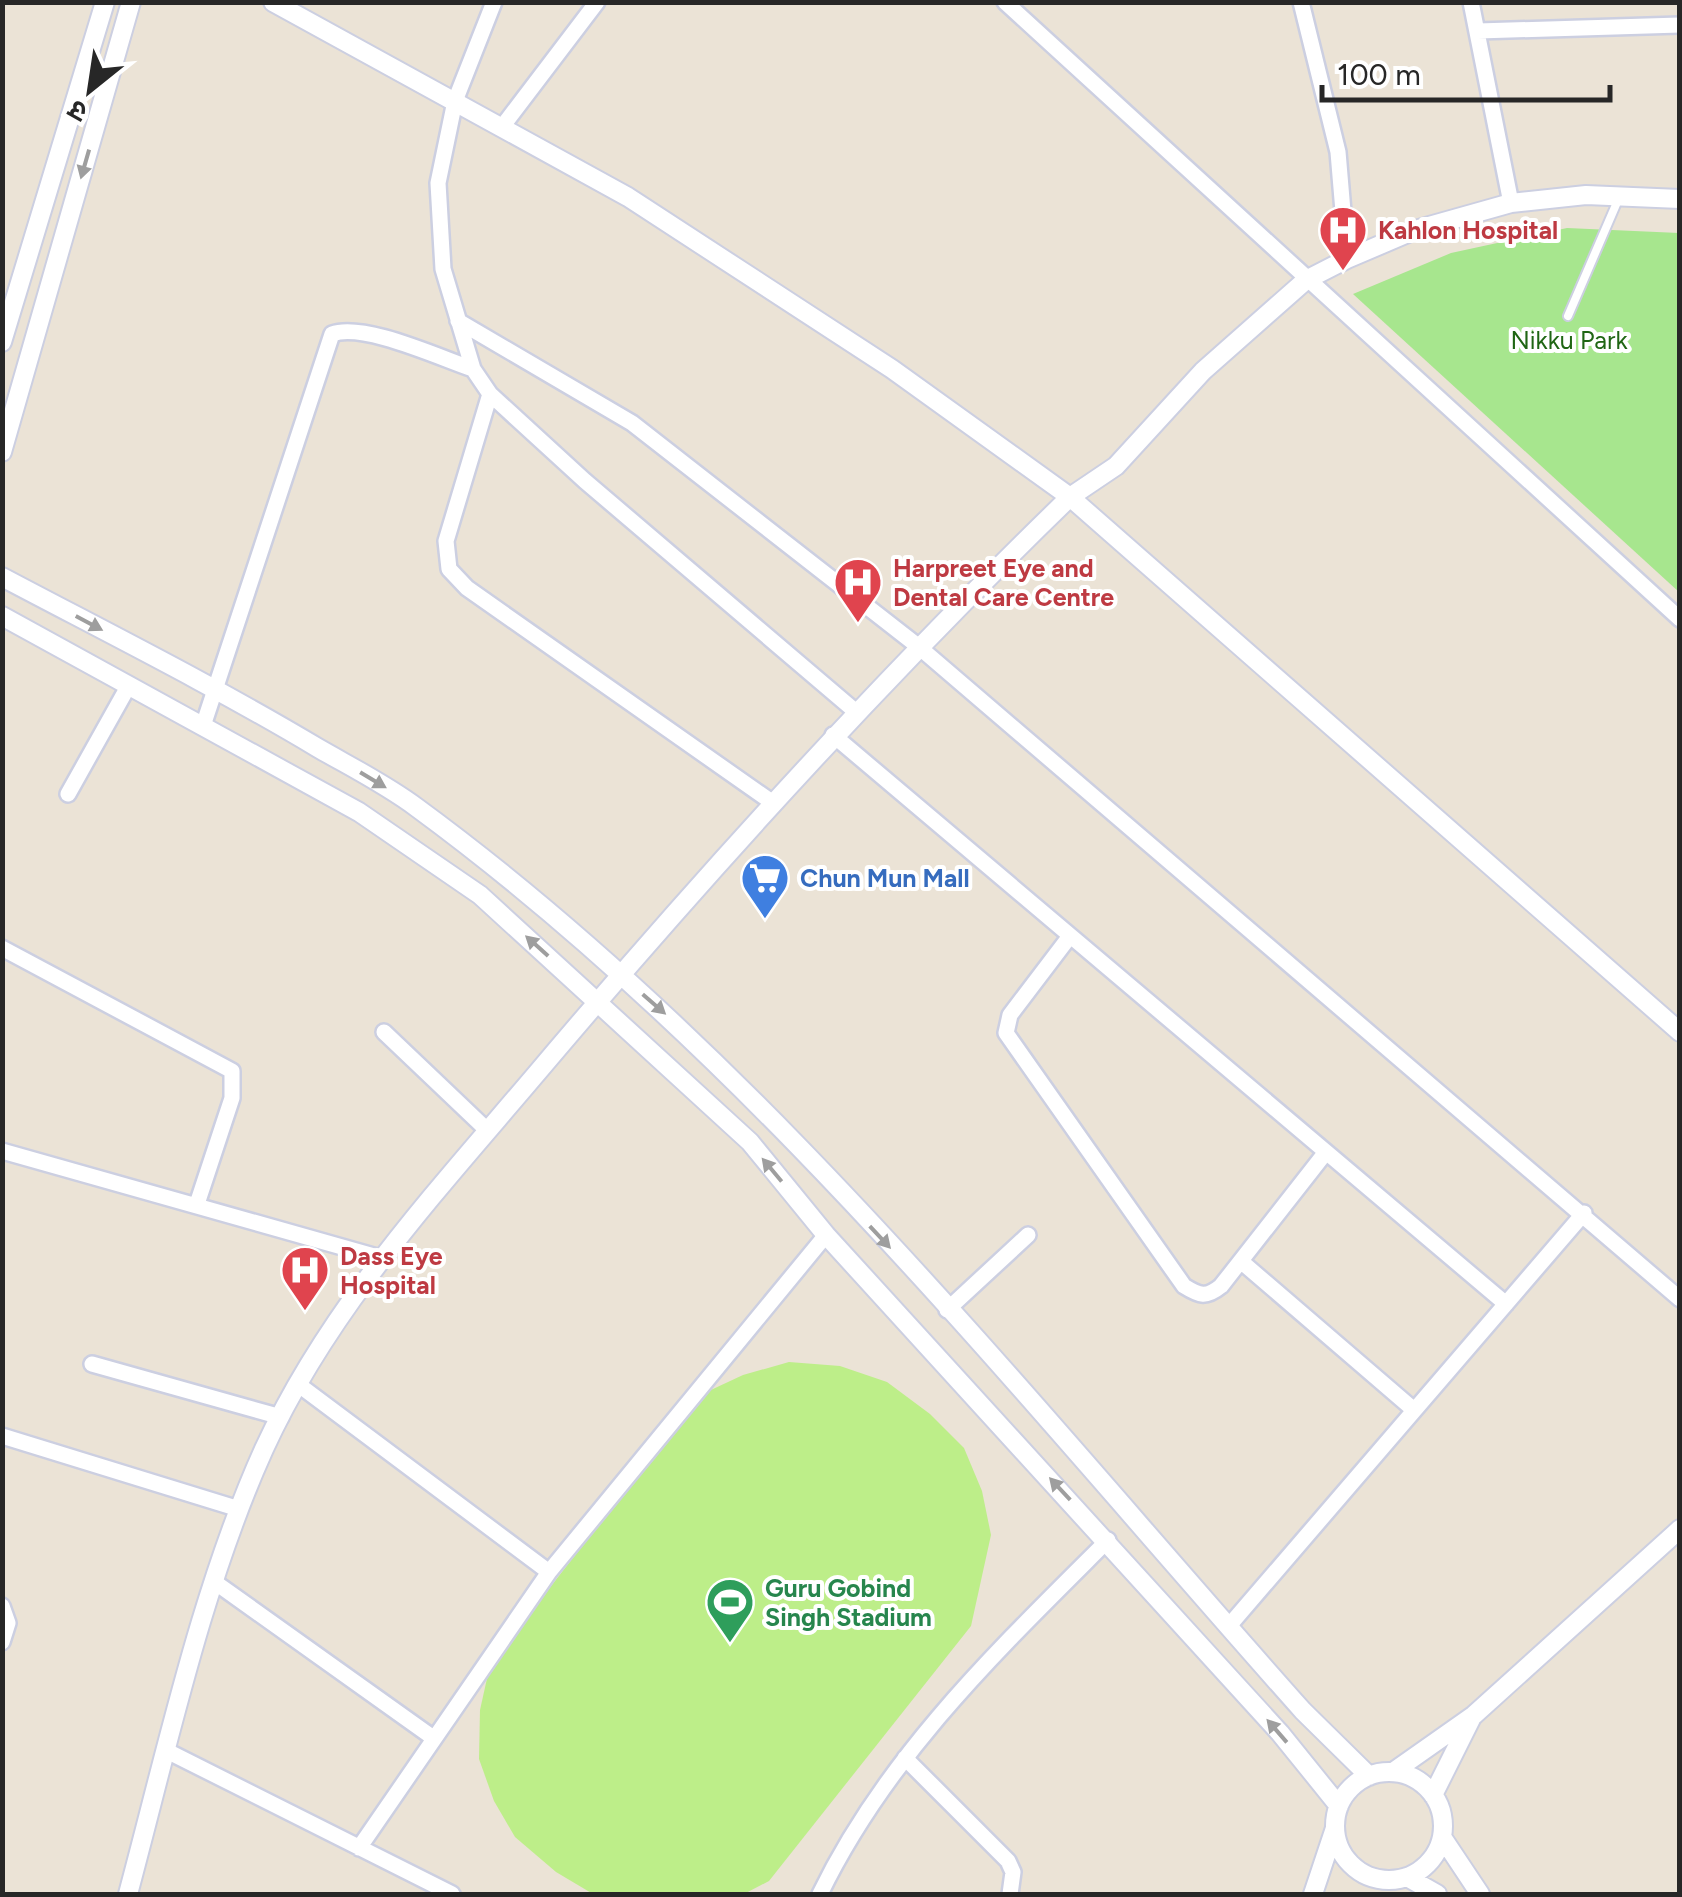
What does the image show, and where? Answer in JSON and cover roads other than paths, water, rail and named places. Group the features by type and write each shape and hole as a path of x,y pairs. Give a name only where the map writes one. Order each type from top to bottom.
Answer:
{"street":[{"path":"2,342 105,2"},
{"path":"2,452 131,2"},
{"path":"273,2 628,197 892,369 1070,497 1680,1032"},
{"path":"494,2 455,101 438,183 437,220 444,269 473,369 490,394 855,711"},
{"path":"502,127 597,2"},
{"path":"1005,2 1680,619"},
{"path":"1301,2 1338,152 1347,259"},
{"path":"1471,2 1511,203"},
{"path":"1478,31 1585,24 1680,25"},
{"path":"128,1894 239,1509 299,1385 381,1258 598,1000 855,711 1070,497 1116,466 1204,371 1306,280 1414,230 1511,203 1619,196 1680,199"},
{"path":"458,320 632,423 919,647 1680,1298"},
{"path":"203,726 332,334 344,329 366,333 473,369"},
{"path":"490,394 446,541 450,568 467,588 772,803"},
{"path":"2,577 214,689 410,803 519,884 682,1029 776,1124 1336,1746 1369,1776"},
{"path":"2,616 359,812 480,895 598,1000 750,1142 826,1235 1108,1540 1338,1806"},
{"path":"68,794 129,686"},
{"path":"833,736 1506,1304"},
{"path":"1070,936 1010,1015 1006,1034 1184,1286 1199,1296 1210,1295 1243,1262 1326,1152"},
{"path":"2,948 232,1071 232,1098 196,1204"},
{"path":"384,1032 488,1131"},
{"path":"2,1151 381,1258"},
{"path":"1228,1627 1584,1213"},
{"path":"359,1848 432,1737 550,1572 826,1235"},
{"path":"947,1310 1028,1235"},
{"path":"1243,1262 1414,1410"},
{"path":"92,1364 281,1417"},
{"path":"299,1385 550,1572"},
{"path":"2,1436 239,1509"},
{"path":"1314,1894 1338,1806 1351,1787 1369,1776 1393,1772 1474,1714 1680,1529"},
{"path":"820,1894 870,1804 968,1679 1108,1540"},
{"path":"1161,1600 1182,1576"},
{"path":"216,1583 432,1737"},
{"path":"2,1606 8,1622 2,1642"},
{"path":"1433,1795 1474,1714"},
{"path":"167,1751 359,1848 426,1889 452,1894"},
{"path":"905,1758 1008,1861 1014,1872 1010,1894"},
{"path":"1374,1894 1432,1859 1442,1837 1443,1823 1433,1795 1419,1782 1393,1772"},
{"path":"1335,1828 1340,1849 1356,1869 1437,1894"},
{"path":"1442,1837 1480,1894"}],"lane":[{"path":"1568,316 1619,196"}],"place":[{"name":"Kahlon Hospital","path":"1343,272"},
{"name":"Harpreet Eye and Dental Care Centre","path":"858,624"},
{"name":"Chun Mun Mall","path":"765,920"},
{"name":"Dass Eye Hospital","path":"305,1312"},
{"name":"Guru Gobind Singh Stadium","path":"730,1644"}],"park label":[{"name":"Nikku Park","path":"1569,340"}]}
